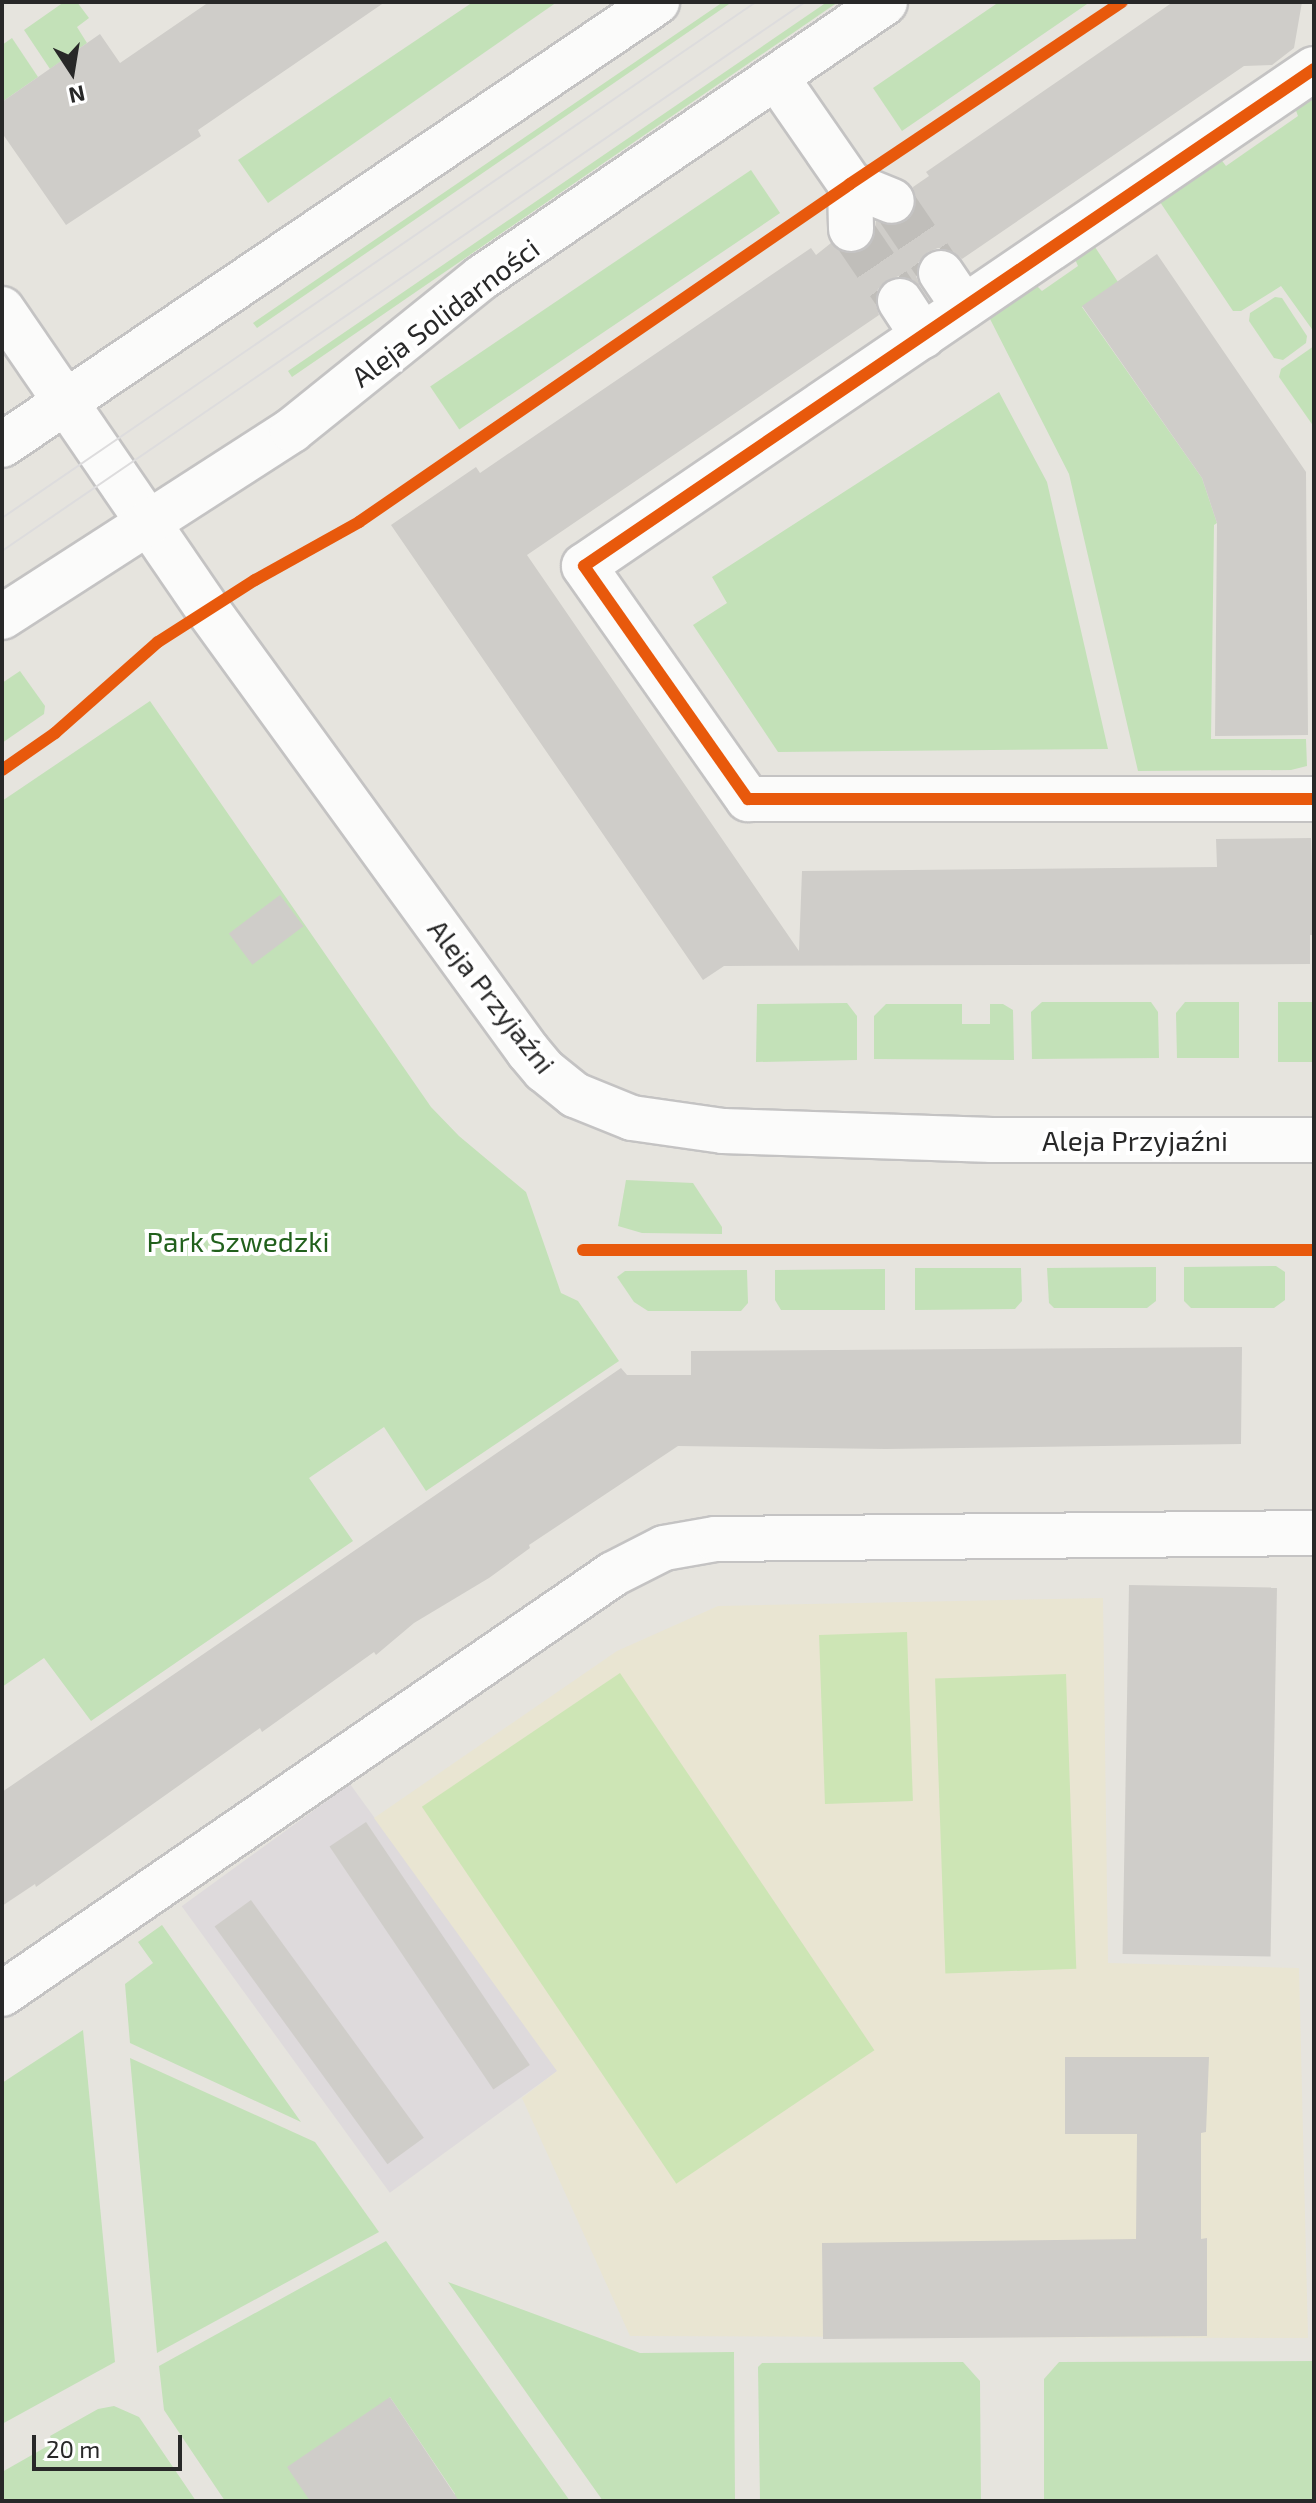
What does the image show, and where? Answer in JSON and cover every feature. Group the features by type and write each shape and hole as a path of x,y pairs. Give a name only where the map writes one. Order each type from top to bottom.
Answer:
{"street":[{"path":"2,445 657,2"},
{"name":"Aleja Solidarności","path":"2,617 292,430 481,278 885,2"},
{"path":"1314,69 953,290 584,566 748,799 1314,799"},
{"path":"776,77 850,184 892,201"},
{"path":"850,184 851,229"},
{"name":"Aleja Przyjaźni","path":"2,309 147,522 528,1051 575,1095 632,1118 723,1131 992,1140 1314,1140"},
{"path":"2,1994 613,1574 664,1548 715,1539 1314,1533"}],"shaded area":[{"path":"1103,1598 1108,1963 1299,1968 1308,2338 630,2336 522,2098 557,2071 374,1818 617,1651 718,1606"},
{"path":"350,1784 558,2070 390,2193 182,1906"}],"green space":[{"path":"64,2 77,2 89,18 77,27 87,43 50,69 24,30"},
{"path":"473,2 557,2 268,203 238,160"},
{"path":"723,2 732,2 257,328 253,323"},
{"path":"827,2 838,2 292,377 288,371"},
{"path":"999,2 1090,2 902,131 873,88"},
{"path":"12,38 38,77 2,102 2,45"},
{"path":"1314,95 1314,332 1281,286 1241,311 1233,311 1158,199 1220,158 1226,166 1298,116 1295,108"},
{"path":"751,170 780,213 459,430 430,386"},
{"path":"1093,244 1118,282 1082,307 1202,478 1217,523 1214,525 1211,739 1306,739 1307,766 1291,770 1138,771 1069,474 989,317 1035,284 1042,291 1078,266 1074,257"},
{"path":"1275,297 1282,298 1307,336 1306,343 1283,360 1274,358 1249,321 1250,313"},
{"path":"1314,346 1314,427 1279,377 1281,369"},
{"path":"999,392 1047,482 1108,749 778,752 693,625 727,603 712,577"},
{"path":"20,671 45,706 44,714 2,743 2,683"},
{"name":"Park Szwedzki","path":"150,701 431,1107 459,1136 526,1192 561,1293 578,1301 619,1361 426,1491 384,1427 309,1478 353,1541 91,1721 44,1658 2,1687 2,801"},
{"path":"1042,1002 1151,1002 1158,1012 1159,1058 1032,1059 1031,1012"},
{"path":"1185,1002 1239,1002 1239,1058 1177,1058 1176,1013"},
{"path":"1278,1002 1314,1002 1314,1062 1278,1062"},
{"path":"847,1003 857,1016 857,1060 756,1062 757,1004"},
{"path":"886,1004 962,1004 962,1024 990,1024 990,1004 1003,1004 1013,1010 1014,1060 874,1059 874,1016"},
{"path":"626,1180 693,1183 722,1227 722,1234 642,1233 618,1226"},
{"path":"1276,1266 1285,1272 1285,1300 1274,1308 1191,1308 1184,1301 1184,1267"},
{"path":"1156,1267 1156,1301 1147,1308 1054,1308 1049,1303 1047,1268"},
{"path":"915,1268 1021,1268 1022,1301 1015,1309 915,1310"},
{"path":"885,1269 885,1310 781,1310 775,1300 775,1270"},
{"path":"747,1270 748,1303 741,1311 648,1311 634,1302 617,1277 625,1271"},
{"path":"907,1632 913,1801 825,1804 819,1635"},
{"path":"620,1673 874,2050 676,2184 422,1807"},
{"path":"1066,1674 1076,1969 945,1973 935,1679"},
{"path":"162,1925 301,2122 130,2043 125,1984 153,1963 138,1942"},
{"path":"83,2030 115,2362 2,2424 2,2083"},
{"path":"130,2058 315,2142 379,2232 157,2353"},
{"path":"386,2241 570,2501 446,2501 455,2494 390,2397 310,2501 225,2501 164,2410 159,2366"},
{"path":"448,2282 640,2353 734,2352 735,2501 603,2501"},
{"path":"1314,2361 1314,2501 1044,2501 1044,2379 1059,2362"},
{"path":"963,2362 980,2381 981,2501 760,2501 758,2367 762,2363"},
{"path":"114,2406 139,2417 196,2501 2,2501 2,2472 53,2443 50,2436 98,2409"}],"building":[{"path":"209,2 385,2 198,130 201,136 66,225 2,133 2,102 100,34 120,63"},
{"path":"1173,2 1302,2 1294,48 1272,65 1244,66 962,259 951,250 938,248 928,252 918,263 916,276 920,286 910,278 899,276 886,281 878,289 875,302 879,315 527,555 799,951 802,871 1217,867 1216,839 1311,838 1314,935 1310,935 1310,964 724,966 703,980 391,525 476,467 480,473 811,248 816,255 831,243 851,254 865,250 873,240 876,221 895,226 908,220 915,210 913,187 929,176 926,172"},
{"path":"1157,254 1306,472 1308,735 1215,736 1217,523 1202,478 1082,306"},
{"path":"280,895 303,926 252,965 229,934"},
{"path":"1242,1347 1241,1444 886,1449 678,1446 529,1545 530,1548 489,1578 414,1623 376,1655 374,1652 262,1732 260,1728 36,1887 35,1884 2,1906 2,1792 621,1368 627,1375 691,1375 691,1351"},
{"path":"1129,1585 1277,1588 1271,1957 1123,1954"},
{"path":"366,1822 530,2065 493,2090 330,1847"},
{"path":"251,1900 424,2138 387,2164 215,1926"},
{"path":"1065,2057 1209,2057 1206,2132 1201,2133 1201,2239 1207,2238 1207,2336 823,2339 822,2243 1136,2239 1137,2134 1065,2134"},
{"path":"390,2397 459,2501 310,2501 287,2467"}],"tunnel":[{"path":"892,201 941,273"},
{"path":"851,229 900,301"}],"tram line":[{"path":"2,518 756,2"},
{"path":"2,551 805,2"}],"cycle path":[{"path":"2,770 55,733 158,642 255,580 359,522 850,184 1122,2"},
{"path":"1314,69 584,566 748,799 1314,799"},
{"path":"583,1250 1314,1250"}]}
